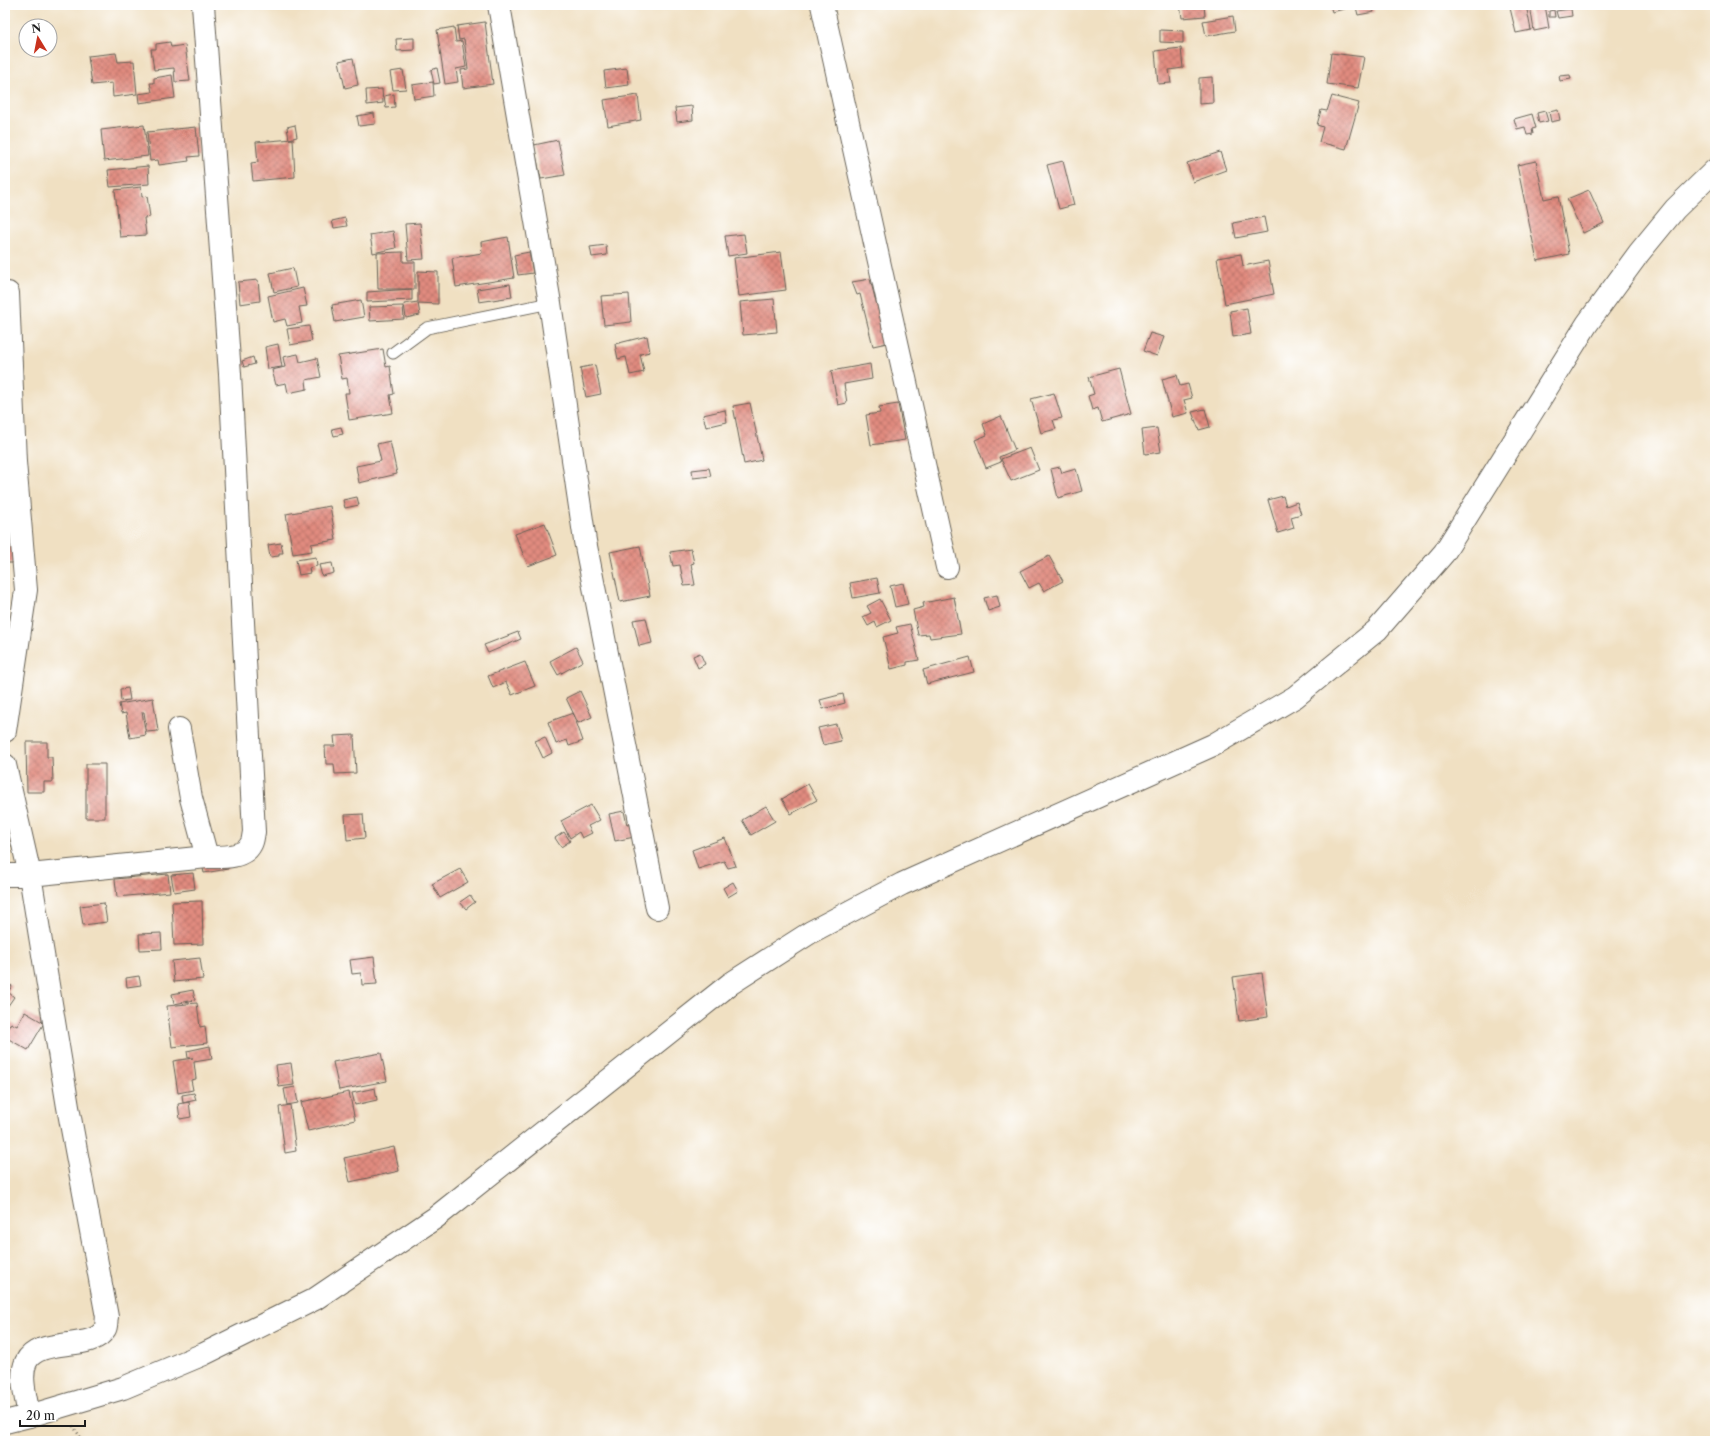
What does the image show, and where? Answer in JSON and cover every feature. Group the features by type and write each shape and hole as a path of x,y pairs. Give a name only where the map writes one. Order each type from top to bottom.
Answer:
{"street":[{"path":"5,875 30,874 207,857 230,857 251,846 254,832 230,374 203,5"},
{"path":"499,5 550,303 585,541 657,908"},
{"path":"822,5 947,567"},
{"path":"5,1422 123,1388 189,1360 315,1299 436,1218 730,984 811,932 902,884 1213,745 1295,697 1377,630 1444,553 1587,324 1639,253 1675,209 1715,170"},
{"path":"5,731 26,590 15,462 8,293"},
{"path":"179,729 191,798 207,857"},
{"path":"5,765 30,874 68,1107 107,1317 106,1328 100,1335 90,1340 47,1348 34,1354 26,1361 23,1373 29,1416"}],"lane":[{"path":"394,353 428,328 550,303"}],"building":[{"path":"1180,5 1204,5 1205,16 1182,18"},
{"path":"1330,5 1347,5 1348,8 1332,12"},
{"path":"1362,5 1372,5 1374,12 1358,15 1356,7"},
{"path":"1526,5 1531,30 1516,33 1510,8"},
{"path":"1530,5 1545,5 1549,28 1534,31"},
{"path":"1571,9 1572,16 1558,18 1556,11"},
{"path":"1554,10 1555,17 1549,17 1549,11"},
{"path":"1233,16 1235,31 1206,36 1203,21"},
{"path":"485,22 493,84 463,88 461,70 468,69 464,39 459,40 457,26"},
{"path":"454,27 456,42 462,41 466,67 456,69 458,82 445,84 437,30"},
{"path":"1160,30 1183,31 1183,43 1160,42"},
{"path":"414,38 414,50 397,51 396,39"},
{"path":"170,42 171,47 185,45 190,81 175,82 174,68 154,70 151,49 156,49 156,44"},
{"path":"1181,48 1183,68 1169,70 1171,83 1158,84 1155,51"},
{"path":"116,53 118,62 134,61 137,94 113,97 112,83 92,85 88,56"},
{"path":"1331,53 1364,57 1358,88 1327,84"},
{"path":"353,58 358,85 345,88 339,61"},
{"path":"437,68 440,83 434,84 431,70"},
{"path":"627,68 629,85 606,88 604,71"},
{"path":"403,70 406,89 393,90 390,72"},
{"path":"172,75 175,98 139,103 138,94 152,92 150,83 154,83 154,78"},
{"path":"1570,75 1571,79 1560,81 1559,76"},
{"path":"1212,77 1213,103 1199,104 1199,78"},
{"path":"433,82 434,96 414,99 412,85"},
{"path":"382,89 383,103 367,105 366,90"},
{"path":"394,94 395,107 386,108 384,96"},
{"path":"638,95 641,120 608,126 604,100"},
{"path":"1332,96 1359,103 1346,149 1319,142 1323,127 1317,125 1321,110 1327,111"},
{"path":"692,106 693,120 677,122 675,108"},
{"path":"1558,110 1560,120 1551,122 1549,112"},
{"path":"1545,111 1548,121 1539,123 1537,113"},
{"path":"374,113 375,124 359,126 357,116"},
{"path":"1532,114 1536,128 1532,129 1533,134 1527,135 1525,127 1517,129 1514,119"},
{"path":"144,125 148,156 104,161 101,130"},
{"path":"295,125 297,137 289,139 287,127"},
{"path":"196,127 199,156 188,157 189,161 159,165 158,160 150,161 147,132"},
{"path":"293,139 295,177 253,181 251,163 258,162 256,142"},
{"path":"558,140 565,175 541,179 534,145"},
{"path":"1220,152 1226,170 1193,182 1187,163"},
{"path":"1063,161 1074,205 1059,209 1047,165"},
{"path":"1536,161 1544,199 1558,196 1569,254 1537,261 1517,165"},
{"path":"148,166 149,184 110,187 108,170"},
{"path":"141,187 142,197 147,196 150,217 144,218 146,235 120,237 115,190"},
{"path":"1589,190 1604,223 1583,233 1567,199"},
{"path":"1264,217 1267,232 1236,238 1233,223"},
{"path":"345,218 347,226 334,228 332,221"},
{"path":"420,223 424,259 408,260 405,224"},
{"path":"393,231 396,248 373,253 370,235"},
{"path":"744,234 747,253 728,256 725,236"},
{"path":"508,237 514,278 456,287 452,258 482,253 481,242"},
{"path":"606,245 607,255 592,257 590,247"},
{"path":"403,252 403,262 415,262 415,289 378,289 377,253"},
{"path":"529,252 533,273 518,275 514,255"},
{"path":"781,252 786,290 739,296 734,258"},
{"path":"1241,254 1243,266 1268,261 1274,294 1225,304 1217,258"},
{"path":"293,268 297,287 274,292 270,273"},
{"path":"418,271 438,272 438,304 418,303 420,315 406,318 404,304 418,302"},
{"path":"870,279 887,343 873,346 860,294 857,295 852,282"},
{"path":"258,280 260,301 240,304 238,282"},
{"path":"510,284 512,297 479,302 477,289"},
{"path":"303,288 307,306 299,307 302,323 287,326 285,319 273,322 268,296"},
{"path":"412,289 412,300 367,302 367,292"},
{"path":"629,294 631,322 604,325 601,296"},
{"path":"774,299 777,332 743,335 740,302"},
{"path":"361,300 364,317 335,322 332,305"},
{"path":"403,306 404,319 370,321 369,307"},
{"path":"1247,308 1251,334 1233,337 1230,311"},
{"path":"309,326 312,341 290,345 287,329"},
{"path":"1150,333 1164,337 1157,356 1143,351"},
{"path":"647,336 650,352 640,354 644,372 630,375 626,357 618,359 615,344"},
{"path":"278,344 282,367 268,369 265,347"},
{"path":"383,349 386,367 390,366 394,394 390,395 393,413 349,420 345,393 349,393 347,378 342,379 338,356"},
{"path":"298,354 300,362 317,358 321,377 306,380 307,389 288,393 286,383 276,385 272,370 285,367 283,357"},
{"path":"253,357 255,364 244,367 242,361"},
{"path":"870,364 872,379 844,384 847,403 838,405 831,371"},
{"path":"595,365 601,394 586,397 580,368"},
{"path":"1119,369 1131,414 1102,422 1098,408 1092,410 1088,396 1094,394 1089,377"},
{"path":"1177,375 1180,386 1188,384 1192,398 1184,400 1188,413 1172,417 1162,379"},
{"path":"1054,393 1062,418 1053,420 1056,429 1041,433 1031,399"},
{"path":"750,403 762,460 744,464 733,406"},
{"path":"898,404 905,440 871,445 866,415 880,413 879,407"},
{"path":"1205,409 1210,427 1199,430 1192,412"},
{"path":"725,410 727,422 706,427 703,415"},
{"path":"1001,416 1015,450 999,457 1001,462 986,468 975,440 987,435 983,424"},
{"path":"341,427 343,434 334,436 332,429"},
{"path":"1157,428 1161,452 1145,454 1142,430"},
{"path":"390,441 397,474 359,483 356,466 381,461 377,444"},
{"path":"1030,448 1039,470 1011,481 1001,459"},
{"path":"1060,467 1062,473 1076,469 1082,491 1058,498 1051,469"},
{"path":"709,468 711,476 693,478 692,470"},
{"path":"1283,496 1286,506 1297,502 1301,514 1291,517 1294,528 1278,533 1268,500"},
{"path":"357,497 359,505 345,508 343,500"},
{"path":"330,506 336,540 311,544 312,551 293,554 286,514"},
{"path":"545,523 557,555 528,566 515,534"},
{"path":"281,543 283,553 279,553 279,556 270,557 268,545"},
{"path":"21,546 22,563 5,563 5,547"},
{"path":"640,546 650,596 620,602 610,552"},
{"path":"691,549 694,563 691,564 695,585 684,586 680,565 673,566 670,552"},
{"path":"1049,556 1063,581 1044,591 1039,583 1029,588 1020,571"},
{"path":"316,557 317,566 309,568 310,573 299,575 296,560"},
{"path":"332,563 334,573 322,576 319,565"},
{"path":"877,578 880,593 853,598 850,583"},
{"path":"903,583 908,604 895,607 890,586"},
{"path":"997,595 1000,607 988,611 984,598"},
{"path":"954,597 961,634 930,638 929,634 918,635 913,610 924,607 923,603"},
{"path":"880,599 891,620 877,627 875,622 868,626 863,617 871,613 867,606"},
{"path":"646,618 652,643 639,646 633,620"},
{"path":"910,624 919,660 907,662 907,665 891,669 883,637 898,633 896,627"},
{"path":"518,632 521,639 488,653 484,645"},
{"path":"576,647 583,661 558,675 550,661"},
{"path":"700,653 705,664 698,668 693,656"},
{"path":"970,657 974,672 927,684 923,670"},
{"path":"525,662 535,686 512,695 506,682 493,688 488,676"},
{"path":"128,688 130,700 121,701 120,689"},
{"path":"580,691 592,717 578,723 566,698"},
{"path":"843,694 845,703 823,709 820,700"},
{"path":"153,698 158,731 147,732 144,712 142,712 146,735 130,738 126,713 121,714 119,704"},
{"path":"573,713 583,741 569,746 567,740 556,744 548,722"},
{"path":"836,724 841,741 823,745 818,728"},
{"path":"354,735 356,773 335,774 334,764 326,764 325,746 335,746 334,736"},
{"path":"545,737 552,753 543,758 535,741"},
{"path":"26,742 47,742 47,757 52,757 53,782 44,782 44,792 27,792"},
{"path":"86,764 105,764 105,818 86,818"},
{"path":"808,784 817,800 791,814 782,799"},
{"path":"591,805 600,820 588,826 592,833 582,838 579,832 570,838 561,821"},
{"path":"766,806 775,821 751,835 742,820"},
{"path":"624,811 627,825 636,823 639,836 615,841 609,814"},
{"path":"363,814 365,838 347,840 345,815"},
{"path":"564,832 570,841 561,847 555,838"},
{"path":"725,838 736,866 728,868 724,861 698,869 692,850"},
{"path":"227,859 228,869 204,873 202,864"},
{"path":"460,869 468,882 440,898 432,884"},
{"path":"193,873 195,889 174,892 171,875"},
{"path":"168,874 170,892 117,897 115,879"},
{"path":"733,882 738,891 728,897 723,888"},
{"path":"470,895 475,902 466,909 460,902"},
{"path":"202,901 203,944 174,945 172,902"},
{"path":"104,903 107,922 83,925 80,906"},
{"path":"161,933 162,949 140,950 139,934"},
{"path":"374,957 377,984 362,985 361,973 352,974 350,960"},
{"path":"200,958 203,979 174,982 172,961"},
{"path":"1262,973 1268,1017 1239,1021 1233,977"},
{"path":"139,976 141,985 127,987 126,978"},
{"path":"5,982 12,986 8,992 14,997 5,1010"},
{"path":"193,990 195,1000 174,1004 172,994"},
{"path":"197,1003 200,1027 205,1026 207,1043 172,1047 167,1006"},
{"path":"25,1012 44,1023 28,1050 5,1037 5,1032 11,1023 17,1026"},
{"path":"210,1046 212,1059 194,1062 196,1079 191,1080 193,1090 178,1093 173,1061 193,1058 188,1058 187,1051"},
{"path":"381,1053 387,1081 339,1090 333,1062"},
{"path":"291,1063 294,1085 279,1087 276,1065"},
{"path":"295,1087 298,1103 287,1105 284,1089"},
{"path":"375,1088 377,1100 355,1105 352,1093"},
{"path":"349,1092 355,1120 308,1131 301,1102"},
{"path":"194,1093 196,1100 183,1103 182,1095"},
{"path":"189,1102 191,1117 180,1119 178,1104"},
{"path":"290,1105 296,1151 285,1153 279,1107"},
{"path":"394,1147 399,1171 350,1182 344,1158"}]}
